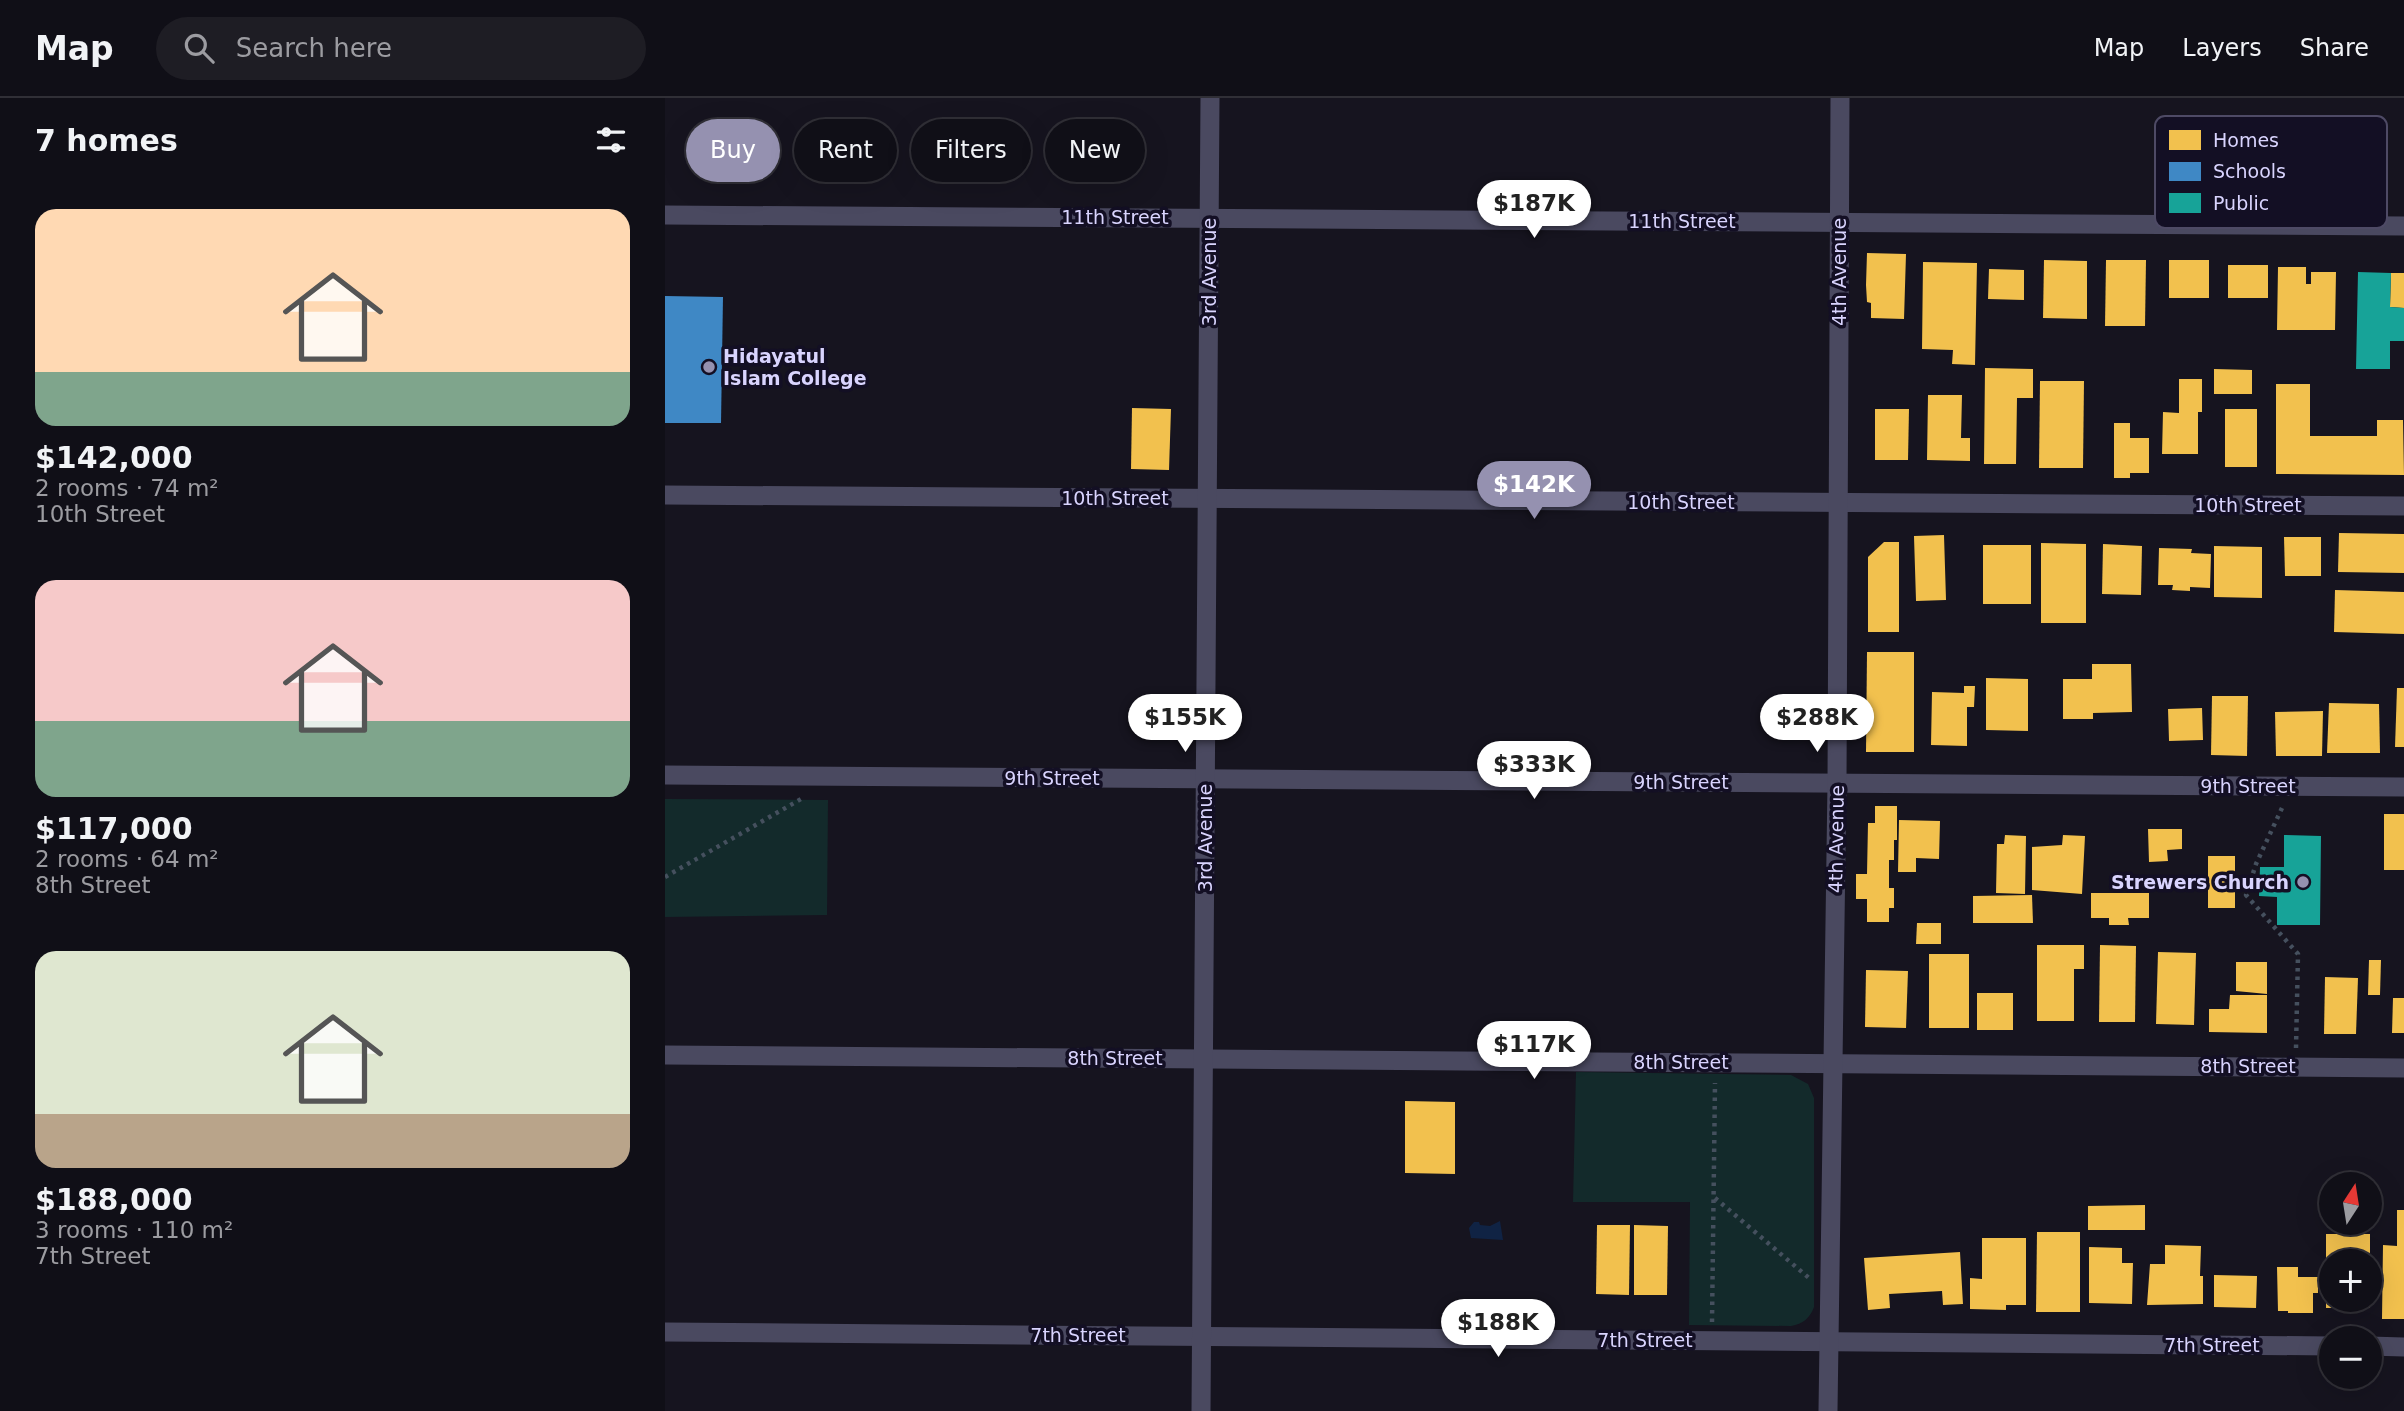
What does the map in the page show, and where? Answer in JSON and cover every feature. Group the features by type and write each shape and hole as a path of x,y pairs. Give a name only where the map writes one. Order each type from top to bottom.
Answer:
{"street":[{"name":"3rd Avenue","path":"1201,1411 1210,98"},
{"name":"4th Avenue","path":"1828,1411 1837,783 1840,98"},
{"name":"11th Street","path":"665,215 2155,224"},
{"name":"10th Street","path":"665,495 2404,506"},
{"name":"9th Street","path":"665,775 2404,787"},
{"name":"8th Street","path":"665,1055 2404,1068"},
{"name":"7th Street","path":"665,1332 2319,1346"},
{"path":"2382,1346 2404,1347"}],"path":[{"path":"2292,787 2256,864 2246,894 2298,954 2295,1067"},
{"path":"665,877 806,796"},
{"path":"1712,1341 1716,1062"},
{"path":"1714,1197 1807,1278 1829,1279"}],"green space":[{"path":"665,799 828,800 827,915 665,917"},
{"path":"1576,1072 1791,1075 1808,1084 1814,1098 1814,1307 1805,1320 1791,1326 1689,1325 1690,1202 1573,1202"}],"water":[{"path":"1500,1221 1503,1240 1471,1238 1469,1228 1474,1222 1490,1226"}],"building: Homes":[{"path":"1867,253 1906,254 1904,319 1871,318 1871,303 1867,302"},
{"path":"2044,260 2087,261 2087,319 2043,318"},
{"path":"2106,260 2146,260 2145,326 2105,326"},
{"path":"2169,260 2209,260 2209,298 2169,298"},
{"path":"1923,262 1977,263 1975,365 1952,364 1953,350 1922,349"},
{"path":"2228,265 2268,265 2268,298 2228,298"},
{"path":"2278,267 2306,267 2306,284 2311,284 2311,272 2336,272 2335,330 2277,330"},
{"path":"1989,269 2024,270 2024,300 1988,299"},
{"path":"2391,273 2404,273 2404,308 2390,307"},
{"path":"1985,368 2033,369 2033,398 2017,398 2016,464 1984,464"},
{"path":"2214,369 2252,370 2252,394 2214,394"},
{"path":"2179,379 2202,379 2202,412 2198,412 2198,454 2162,454 2163,412 2179,413"},
{"path":"2040,381 2084,381 2083,468 2039,468"},
{"path":"2276,384 2310,384 2310,436 2377,436 2377,420 2403,420 2404,475 2276,474"},
{"path":"1928,395 1962,395 1961,438 1970,438 1970,461 1927,460"},
{"path":"1132,408 1171,409 1169,470 1131,469"},
{"path":"1875,409 1909,409 1908,460 1875,460"},
{"path":"2225,409 2257,409 2257,467 2225,467"},
{"path":"2114,423 2130,423 2130,438 2149,438 2149,473 2130,473 2130,478 2114,478"},
{"path":"2339,533 2404,534 2404,573 2338,572"},
{"path":"1944,535 1946,600 1916,601 1914,536"},
{"path":"2284,537 2321,537 2321,576 2285,576"},
{"path":"1884,542 1899,542 1899,632 1868,632 1868,557"},
{"path":"2041,543 2086,544 2086,623 2041,623"},
{"path":"2103,544 2142,546 2141,595 2102,594"},
{"path":"1983,545 2031,545 2031,604 1983,604"},
{"path":"2214,546 2262,547 2262,598 2214,597"},
{"path":"2159,548 2192,549 2191,553 2211,554 2210,588 2172,590 2173,585 2158,585"},
{"path":"2335,590 2404,592 2404,634 2334,632"},
{"path":"1867,652 1914,652 1914,752 1866,752"},
{"path":"2092,664 2131,664 2132,712 2093,713 2093,719 2063,719 2063,679 2092,679"},
{"path":"1986,678 2028,679 2028,731 1986,730"},
{"path":"1964,686 1975,686 1974,707 1967,707 1967,746 1931,745 1932,692 1964,693"},
{"path":"2397,688 2404,688 2404,747 2395,747"},
{"path":"2212,696 2248,696 2247,756 2211,755"},
{"path":"2329,703 2379,704 2380,753 2327,753"},
{"path":"2202,708 2203,740 2169,741 2168,709"},
{"path":"2323,711 2322,756 2276,756 2275,712"},
{"path":"1875,806 1897,806 1897,840 1894,840 1894,860 1889,860 1889,888 1894,888 1894,908 1889,908 1889,922 1867,922 1867,899 1856,899 1856,874 1867,874 1868,823 1875,823"},
{"path":"2384,814 2404,814 2404,870 2384,870"},
{"path":"1899,820 1940,821 1939,859 1916,858 1916,872 1898,872"},
{"path":"2148,829 2182,829 2182,849 2167,850 2168,861 2149,862"},
{"path":"2005,835 2026,836 2025,894 1996,893 1997,844 2004,844"},
{"path":"2063,835 2085,836 2082,894 2032,890 2032,847 2062,845"},
{"path":"2208,856 2235,856 2235,908 2208,908"},
{"path":"2091,893 2149,893 2149,918 2128,918 2129,925 2109,925 2109,918 2091,918"},
{"path":"2032,895 2033,923 1973,923 1973,896"},
{"path":"1917,923 1941,923 1941,944 1916,944"},
{"path":"2037,945 2084,945 2084,969 2074,969 2074,1021 2037,1021"},
{"path":"2100,945 2136,946 2135,1022 2099,1022"},
{"path":"2158,952 2196,953 2194,1025 2156,1024"},
{"path":"1929,954 1969,954 1969,1028 1929,1028"},
{"path":"2369,960 2381,960 2380,995 2368,995"},
{"path":"2236,962 2267,962 2267,994 2236,991"},
{"path":"1866,970 1908,971 1906,1028 1865,1027"},
{"path":"2325,977 2358,978 2356,1034 2324,1034"},
{"path":"1977,993 2013,993 2013,1030 1977,1030"},
{"path":"2230,995 2267,995 2267,1033 2209,1032 2209,1009 2229,1009"},
{"path":"2393,998 2404,998 2404,1033 2392,1033"},
{"path":"1405,1101 1455,1102 1455,1174 1405,1173"},
{"path":"2145,1205 2145,1230 2088,1230 2088,1206"},
{"path":"2397,1210 2404,1210 2404,1319 2382,1319 2383,1245 2397,1246"},
{"path":"1597,1225 1630,1225 1629,1295 1596,1294"},
{"path":"1634,1225 1668,1226 1667,1295 1634,1295"},
{"path":"2037,1232 2080,1232 2080,1312 2036,1312"},
{"path":"2326,1236 2370,1236 2370,1249 2326,1249"},
{"path":"1982,1238 2026,1238 2026,1305 2006,1305 2006,1310 1970,1309 1970,1278 1982,1279"},
{"path":"2165,1245 2201,1246 2203,1304 2147,1305 2150,1264 2165,1264"},
{"path":"2089,1247 2122,1248 2122,1263 2133,1263 2132,1304 2089,1303"},
{"path":"1960,1252 1963,1304 1943,1305 1942,1291 1889,1294 1890,1308 1868,1310 1864,1258"},
{"path":"2277,1267 2298,1267 2298,1277 2318,1277 2318,1293 2313,1293 2313,1313 2278,1311"},
{"path":"2214,1275 2257,1276 2256,1308 2214,1307"}],"building: Schools":[{"path":"665,296 723,297 721,423 665,423"}],"building: Public":[{"path":"2358,272 2391,273 2390,307 2404,308 2404,341 2390,341 2390,369 2356,369"},
{"path":"2284,835 2321,836 2320,925 2277,925 2277,897 2259,896 2260,867 2284,867"}],"place":[{"name":"Hidayatul Islam College","path":"709,367"},
{"name":"Strewers Church","path":"2303,882"}]}
